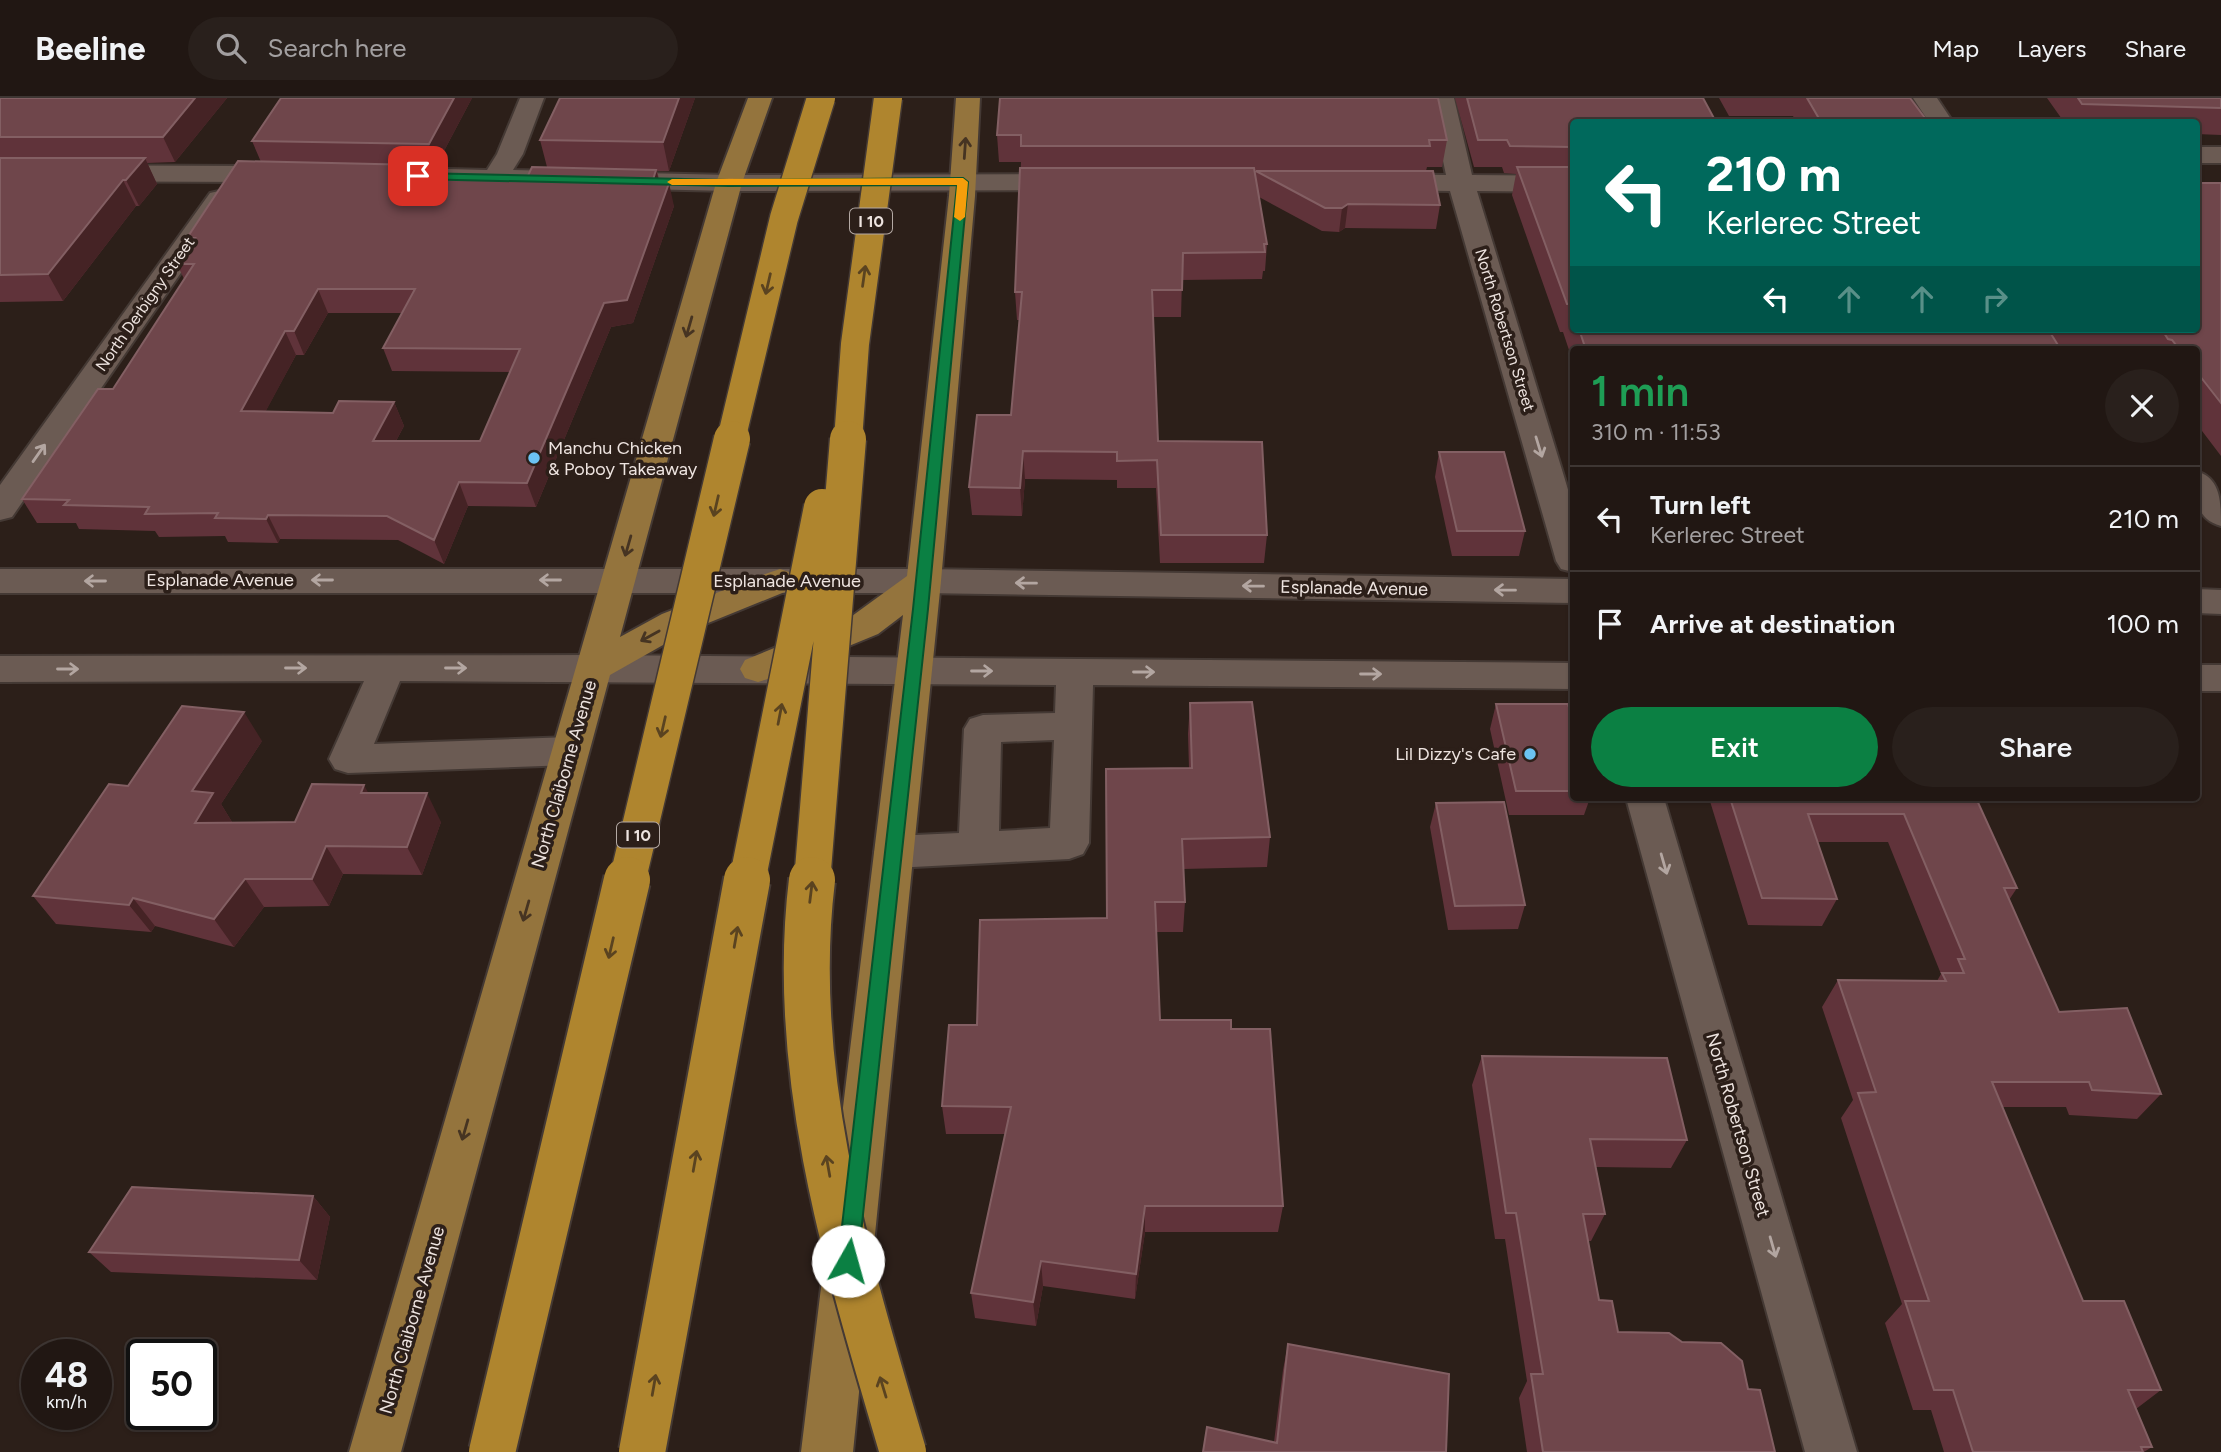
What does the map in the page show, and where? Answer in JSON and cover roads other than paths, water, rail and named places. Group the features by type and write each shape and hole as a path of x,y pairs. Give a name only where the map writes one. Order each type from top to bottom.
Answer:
{"highway":[{"path":"784,218 795,98"},
{"name":"I 10","path":"492,1452 784,218 821,98"},
{"name":"I 10","path":"642,1452 752,853 855,344 888,98"},
{"path":"855,344 817,846 807,923 805,984 810,1060 832,1185 866,1331 903,1452"}],"main road":[{"name":"North Claiborne Avenue","path":"375,1452 729,183 760,98"},
{"path":"827,1452 914,670 963,182 968,98"},
{"path":"594,668 674,622 780,581"},
{"path":"758,669 864,625 923,582"}],"street":[{"path":"495,178 510,154 532,98"},
{"name":"North Robertson Street","path":"1442,98 1461,182 1570,551"},
{"path":"1925,98 1939,119"},
{"path":"2200,155 2221,155"},
{"path":"0,173 244,162 305,174"},
{"name":"North Derbigny Street","path":"0,509 244,162"},
{"path":"346,175 729,183 1104,182"},
{"path":"1365,182 1570,184"},
{"path":"2200,486 2221,515"},
{"name":"Esplanade Avenue","path":"0,581 780,581 1570,591"},
{"path":"2200,601 2221,602"},
{"path":"388,668 348,759 570,751"},
{"path":"0,669 594,668 1570,676"},
{"path":"894,852 1069,843 1075,671"},
{"path":"2200,678 2221,678"},
{"path":"978,848 983,729 1074,726"},
{"name":"North Robertson Street","path":"1646,801 1831,1452"}],"place":[{"name":"Manchu Chicken & Poboy Takeaway","path":"534,458"},
{"name":"Lil Dizzy's Cafe","path":"1530,754"}]}
